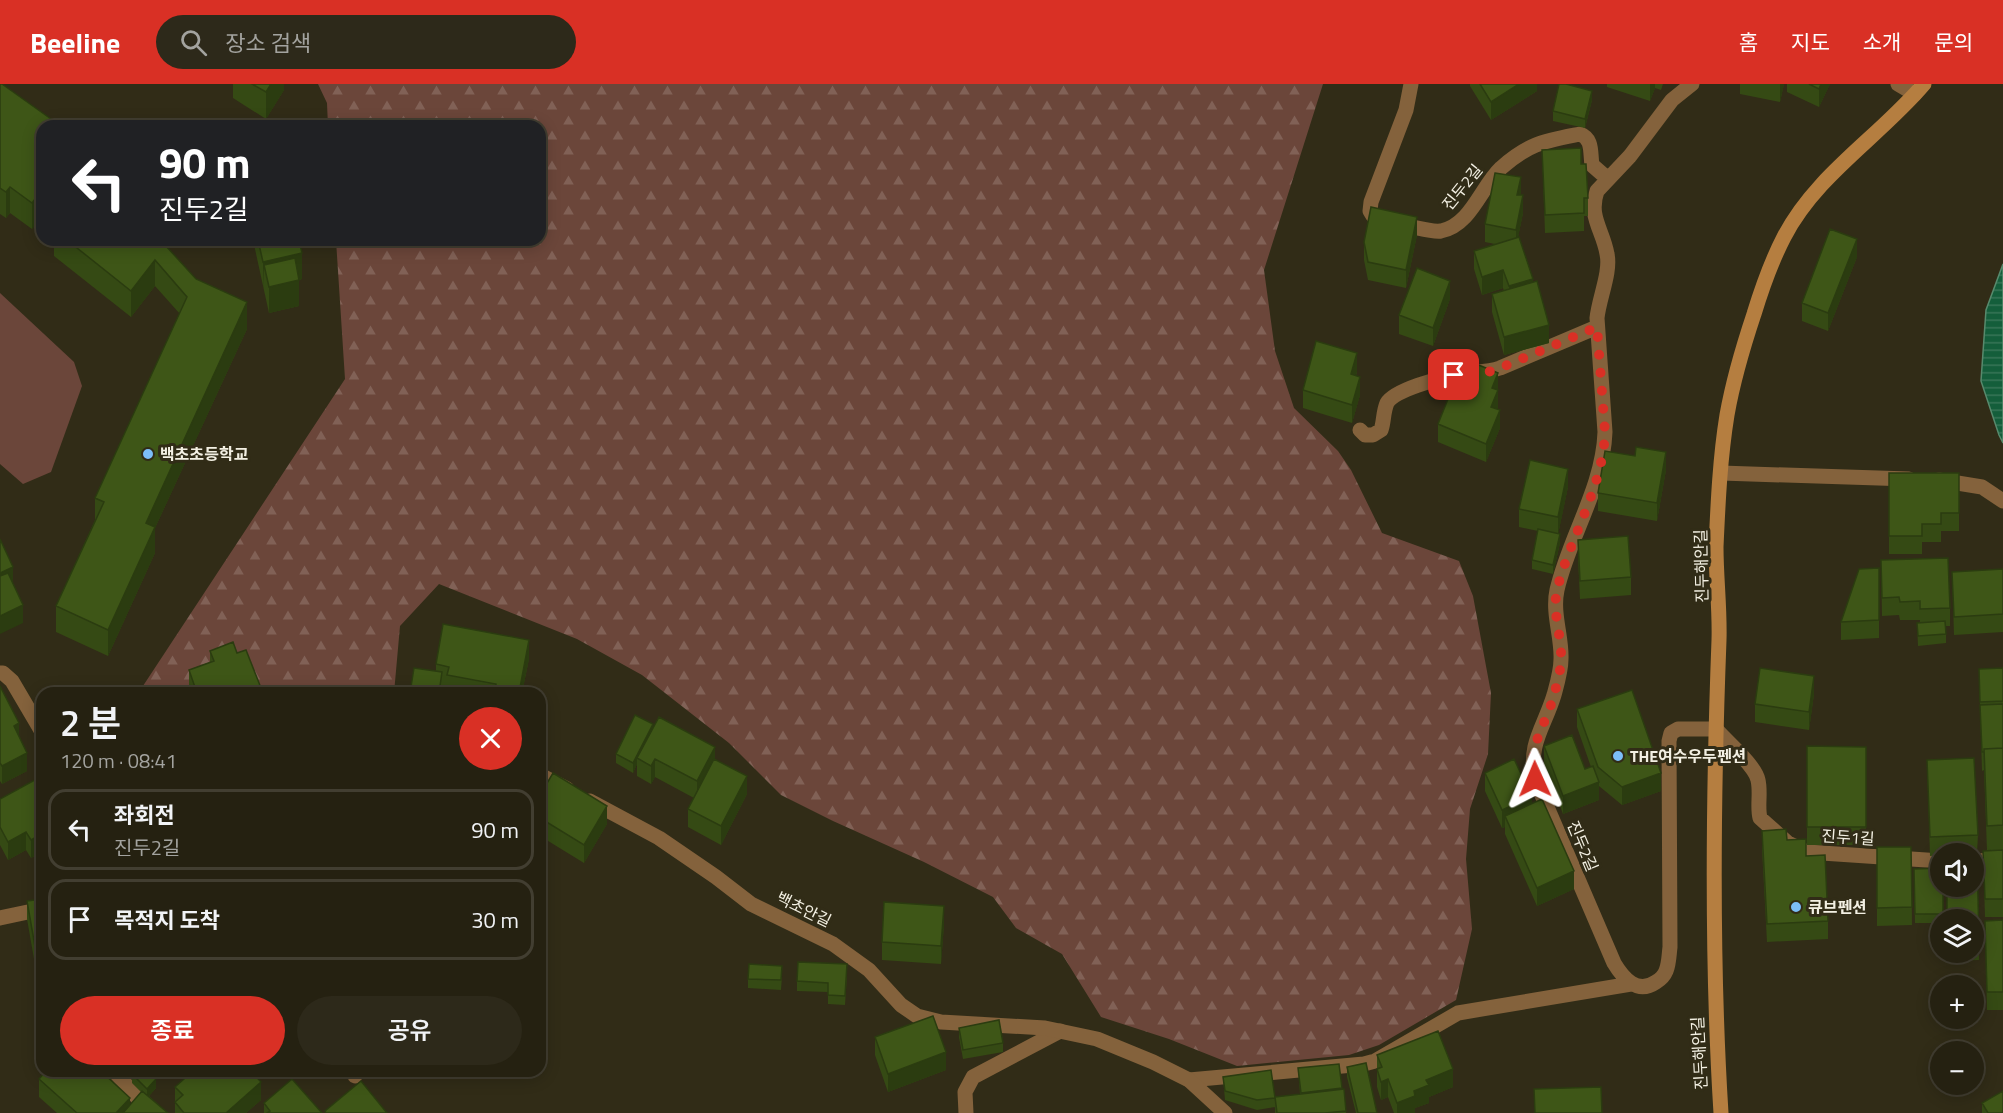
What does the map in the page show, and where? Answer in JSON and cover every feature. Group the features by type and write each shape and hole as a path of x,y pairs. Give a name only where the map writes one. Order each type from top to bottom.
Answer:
{"street":[{"name":"진두2길","path":"1411,84 1406,110 1371,202 1370,211 1373,216 1434,231 1449,228 1468,212 1501,168 1531,145 1580,134 1586,136 1590,142 1592,165 1608,179"},
{"name":"진두2길","path":"1631,984 1621,975 1614,963 1535,779 1532,762 1535,744 1553,696 1561,660 1557,593 1597,476 1604,448 1605,432 1597,327 1598,304 1607,270 1608,256 1592,207 1597,191 1630,156 1672,100 1692,84"},
{"path":"1898,84 1919,89"},
{"name":"진두해안길","path":"1721,1113 1713,958 1713,809 1720,616 1716,549 1727,415 1737,369 1764,282 1784,237 1806,201 1826,179 1905,106 1919,89"},
{"path":"1360,430 1365,435 1373,435 1381,430 1388,402 1393,396 1406,390 1454,375 1488,372 1597,327"},
{"path":"1721,473 1946,480 1982,487 2003,501"},
{"path":"0,673 12,681 36,722"},
{"path":"1189,1080 1365,1064 1375,1061 1458,1013 1631,984 1641,987 1653,985 1665,973 1670,947 1669,741 1671,733 1678,729 1716,729"},
{"name":"진두1길","path":"1716,729 1758,780 1760,818 1796,848 1807,852 1930,860"},
{"name":"백초안길","path":"546,778 659,838 751,904 833,944 869,970 901,1005 917,1016 941,1022 1060,1031 1097,1039 1189,1080 1225,1113"},
{"path":"1984,861 2003,860"},
{"path":"0,918 36,910"},
{"path":"966,1113 965,1092 973,1077 1060,1031"},
{"path":"119,1077 153,1113"}],"green space":[{"path":"318,84 1323,84 1264,270 1275,351 1294,408 1338,451 1351,470 1382,533 1459,561 1473,596 1491,693 1488,754 1470,809 1466,859 1472,929 1456,1000 1379,1045 1349,1055 1237,1066 1169,1039 1101,1017 1062,954 1016,928 993,897 781,795 729,743 642,675 577,639 439,584 400,626 395,687 142,687 345,379 336,246 546,246 546,120 328,120 327,103"},
{"path":"0,293 74,362 82,386 51,472 23,484 0,464"}],"shaded area":[{"path":"2003,264 2003,443 1981,381 1986,310"}],"building":[{"path":"0,84 2,84 52,120 36,120 36,198 32,203 10,187 6,192 0,188"},
{"path":"252,84 271,84 266,92"},
{"path":"1480,84 1519,84 1491,102"},
{"path":"1559,84 1592,91 1585,119 1553,111"},
{"path":"1809,84 1821,84 1819,89"},
{"path":"1581,148 1581,164 1586,164 1588,198 1584,198 1584,213 1545,215 1542,150"},
{"path":"1495,173 1521,177 1517,195 1523,195 1516,230 1485,224"},
{"path":"1371,207 1417,217 1406,270 1368,262 1364,242"},
{"path":"1830,229 1857,239 1828,313 1802,303"},
{"path":"1519,237 1533,279 1509,286 1503,270 1482,277 1474,251"},
{"path":"75,246 166,246 196,279 247,302 146,523 155,527 108,630 56,606 104,502 95,498 187,297 155,260 131,291"},
{"path":"259,246 300,246 302,253 263,262"},
{"path":"295,258 299,280 269,287 264,265"},
{"path":"1417,268 1450,281 1433,328 1399,315"},
{"path":"1537,281 1549,325 1504,337 1492,294"},
{"path":"1316,341 1357,353 1351,374 1360,377 1352,405 1303,390"},
{"path":"1464,359 1498,373 1492,388 1498,390 1491,407 1500,410 1486,444 1438,424"},
{"path":"1636,447 1666,452 1657,503 1598,493 1605,451 1635,456"},
{"path":"1530,460 1568,469 1558,517 1519,509"},
{"path":"1889,473 1959,473 1959,513 1941,513 1941,524 1922,524 1922,536 1889,536"},
{"path":"1538,529 1560,534 1553,565 1532,560"},
{"path":"1628,536 1631,577 1580,581 1578,540"},
{"path":"0,539 13,567 0,573"},
{"path":"1948,558 1950,608 1920,609 1920,601 1900,602 1899,597 1882,598 1881,560"},
{"path":"1879,568 1879,620 1841,622 1859,569"},
{"path":"2003,569 2003,614 1954,617 1952,572"},
{"path":"8,573 23,605 0,616 0,576"},
{"path":"1945,621 1946,634 1918,636 1917,623"},
{"path":"443,624 529,640 520,687 496,687 496,684 447,675 449,667 436,664"},
{"path":"233,642 237,653 246,650 261,687 195,687 189,670 214,661 210,651"},
{"path":"414,668 442,672 440,686 446,687 411,687"},
{"path":"1760,668 1814,676 1809,712 1755,704"},
{"path":"2003,668 2003,701 1980,702 1979,669"},
{"path":"0,686 19,723 14,726 27,753 2,766 0,763"},
{"name":"THE여수우두펜션","path":"1632,690 1661,773 1622,787 1598,767 1577,709"},
{"path":"2003,704 2003,748 1984,749 1982,752 1980,705"},
{"path":"635,715 653,724 633,763 616,754"},
{"path":"659,717 715,747 697,781 655,759 651,766 637,758"},
{"path":"1572,735 1585,769 1593,766 1599,782 1563,796 1544,746"},
{"path":"1807,746 1866,747 1866,827 1807,827"},
{"path":"2003,748 2003,825 1987,826 1984,749"},
{"path":"1974,758 1978,835 1930,837 1927,760"},
{"path":"714,759 747,776 721,826 688,809"},
{"path":"1514,759 1532,797 1502,810 1485,773"},
{"path":"553,773 607,806 584,845 546,822 546,785"},
{"path":"36,779 36,837 31,840 26,832 8,842 0,827 0,799"},
{"path":"1542,799 1574,871 1537,888 1505,816"},
{"name":"큐브펜션","path":"1786,829 1787,840 1806,839 1806,856 1825,855 1828,921 1767,924 1762,831"},
{"path":"1877,847 1911,847 1912,907 1877,908"},
{"path":"2003,850 2003,899 1985,899 1984,851"},
{"path":"1930,868 1930,897 1943,897 1943,909 1930,909 1930,914 1915,914 1914,869"},
{"path":"1947,897 1978,897 1978,909 1947,909"},
{"path":"36,900 36,952 27,901"},
{"path":"884,902 944,906 941,946 882,942"},
{"path":"2003,920 2003,992 1987,992 1985,921"},
{"path":"798,962 847,964 845,996 828,995 828,983 797,981"},
{"path":"749,964 782,966 781,980 748,979"},
{"path":"933,1016 946,1052 888,1074 875,1037"},
{"path":"999,1020 1003,1043 963,1050 959,1028"},
{"path":"1438,1031 1453,1069 1426,1080 1429,1085 1414,1091 1415,1096 1397,1103 1388,1079 1381,1082 1377,1069 1382,1067 1377,1055"},
{"path":"1366,1063 1377,1113 1358,1113 1347,1067"},
{"path":"1339,1064 1342,1088 1301,1093 1298,1068"},
{"path":"1271,1070 1275,1098 1257,1100 1225,1091 1223,1077"},
{"path":"41,1077 107,1077 130,1098 116,1113 77,1113 39,1079"},
{"path":"135,1077 154,1077 156,1079 147,1089"},
{"path":"186,1077 256,1077 261,1082 226,1113 184,1113 175,1102 183,1095 175,1087"},
{"path":"292,1079 322,1113 267,1113 270,1111 264,1103"},
{"path":"361,1081 387,1113 326,1113 325,1111"},
{"path":"1601,1087 1602,1113 1535,1113 1534,1089"},
{"path":"1344,1089 1346,1111 1277,1113 1275,1097"},
{"path":"142,1091 168,1113 123,1113"},
{"path":"2003,1091 2003,1113 1988,1113 1982,1103"}],"place":[{"name":"백초초등학교","path":"148,454"},
{"name":"THE여수우두펜션","path":"1618,756"},
{"name":"큐브펜션","path":"1796,907"}],"route":[{"path":"1454,375 1488,372 1500,368 1597,327 1605,432 1604,448 1597,476 1557,593 1561,660 1553,696 1535,744 1532,762 1535,779"}]}
